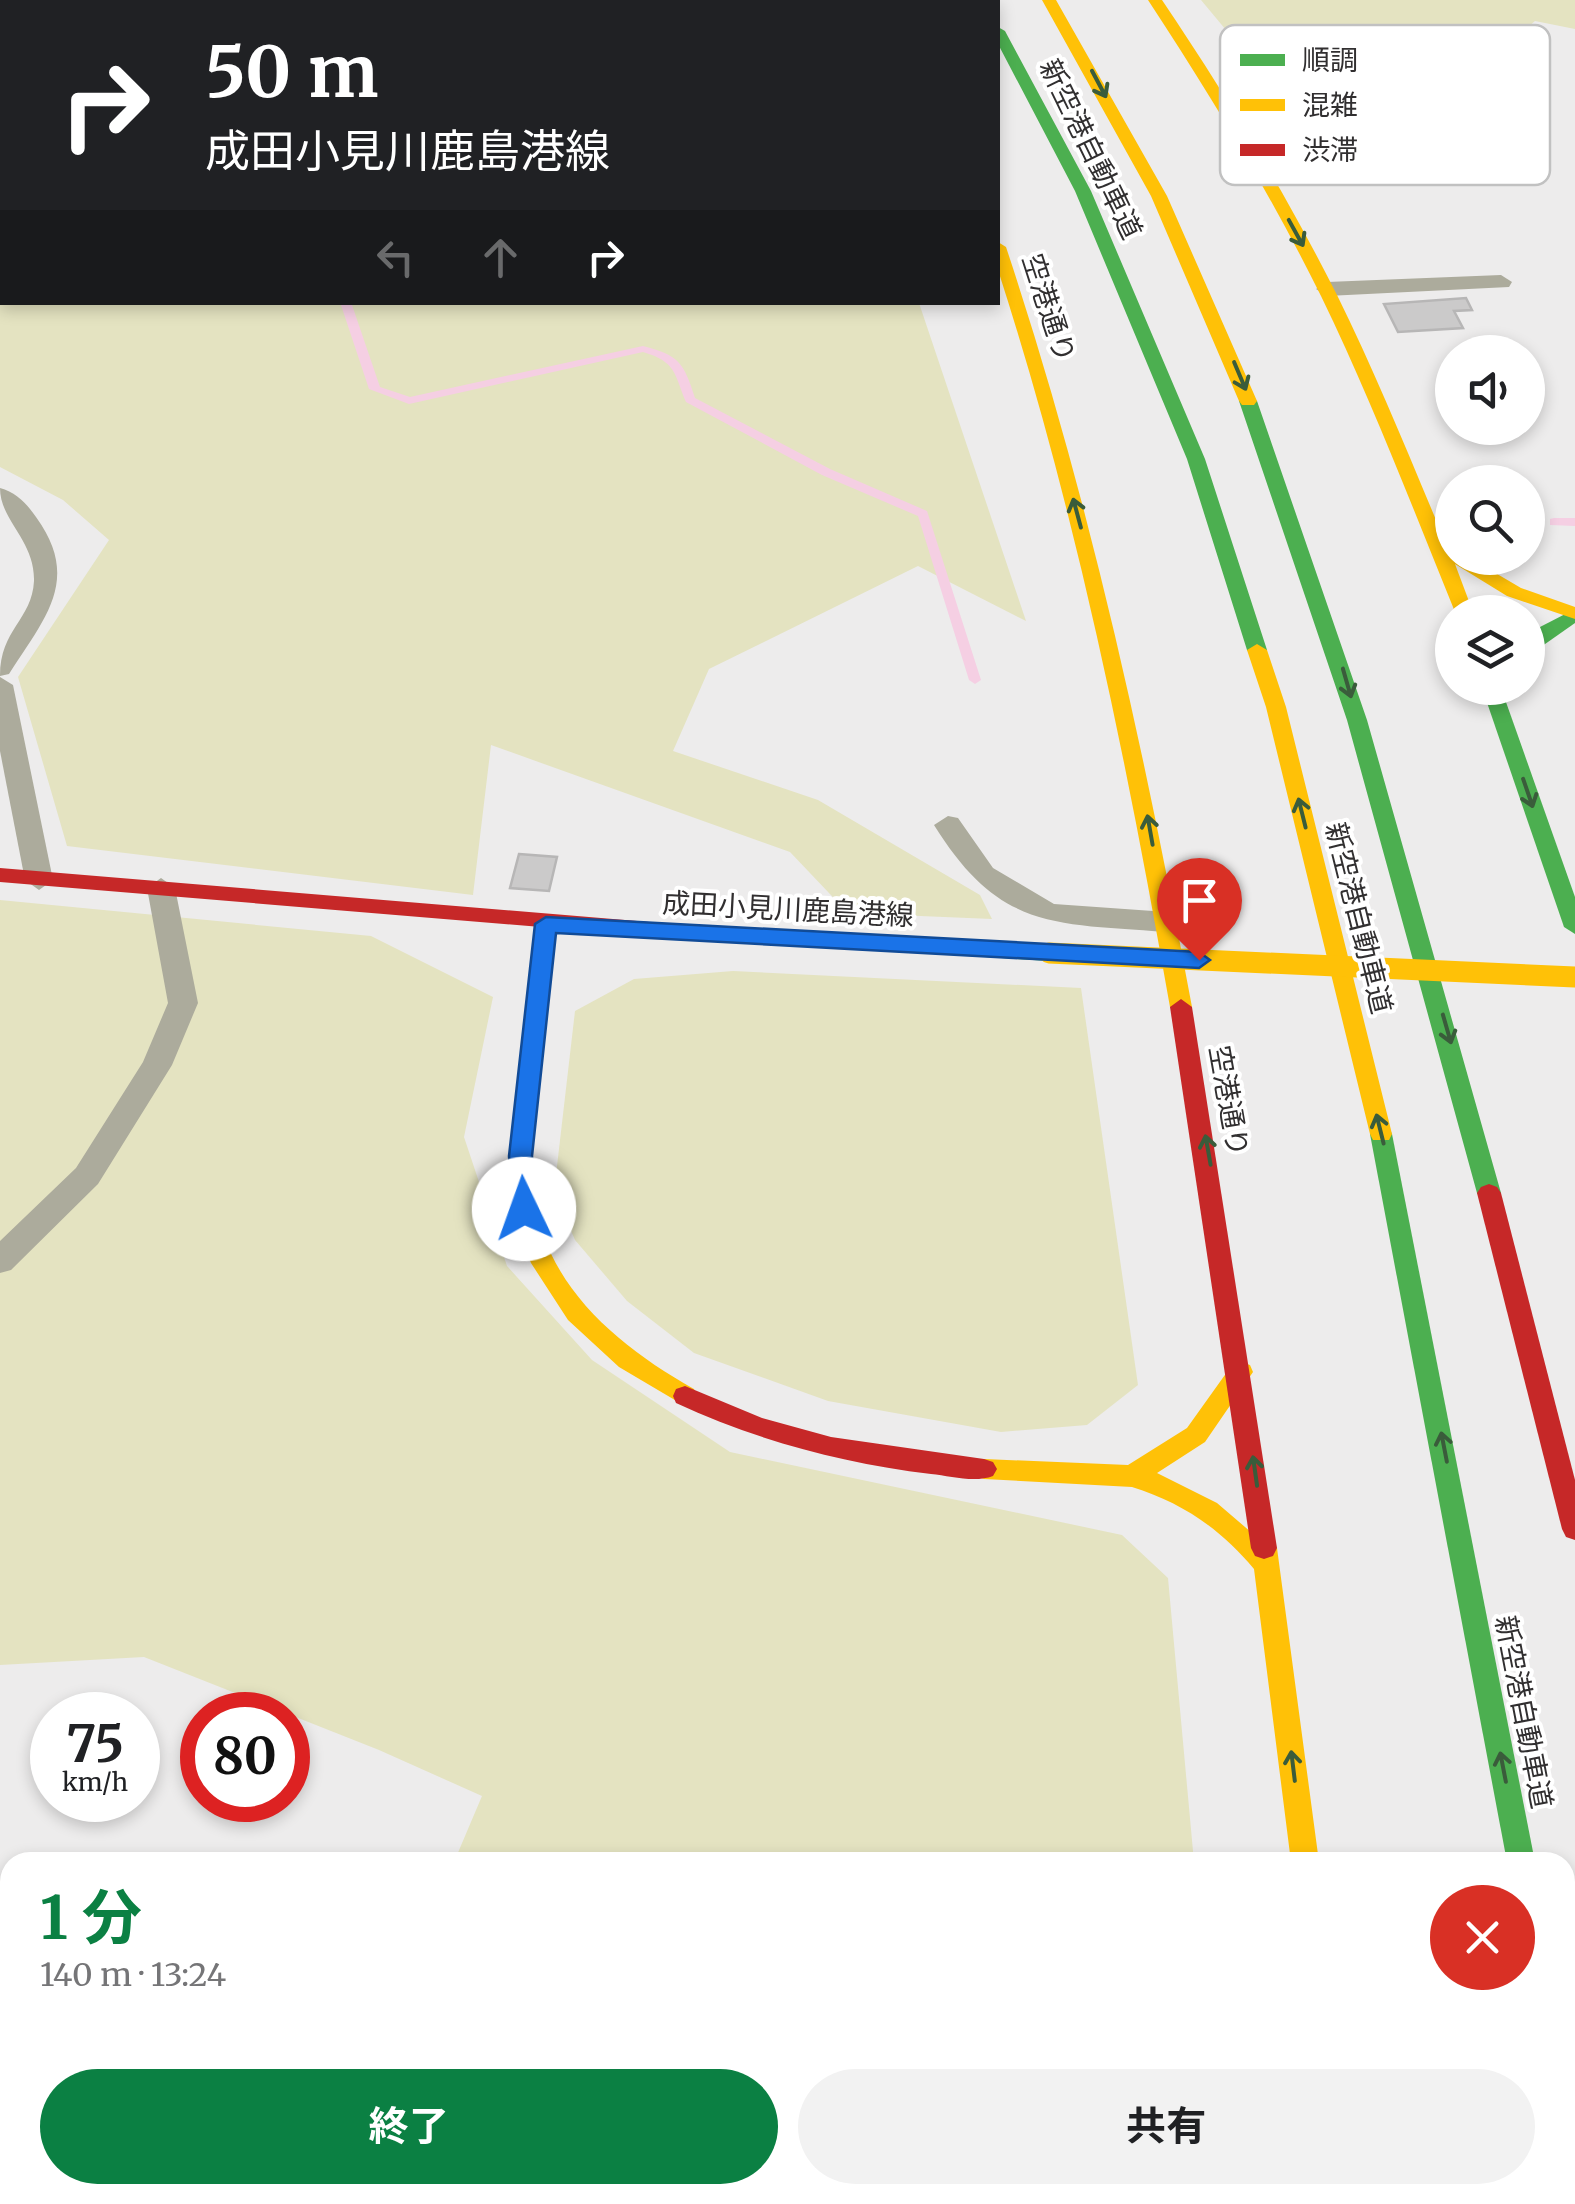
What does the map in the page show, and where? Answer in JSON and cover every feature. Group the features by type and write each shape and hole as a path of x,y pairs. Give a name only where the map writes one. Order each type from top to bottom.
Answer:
{"main road":[{"name":"新空港自動車道","path":"1049,0 1084,54 1150,182 1242,378 1334,638 1470,1108 1575,1529"},
{"path":"1155,0 1220,103"},
{"name":"新空港自動車道","path":"1000,35 1083,191 1196,459 1276,707 1397,1199 1519,1852"},
{"path":"1269,185 1327,289 1435,519"},
{"name":"空港通り","path":"1000,252 1029,331 1125,694 1210,1158 1304,1852"},
{"path":"1487,575 1514,592 1575,614"},
{"path":"1545,633 1575,614"},
{"path":"1501,705 1575,928"},
{"name":"成田小見川鹿島港線","path":"0,875 546,924 1575,978"},
{"path":"546,924 520,1156 524,1209 541,1265 580,1320 638,1370 711,1411 791,1441 880,1460 1132,1476 1172,1485 1245,1534 1268,1568"},
{"path":"1132,1476 1182,1450 1200,1433 1222,1408 1240,1372"}],"lane":[{"path":"1327,289 1501,282"},
{"path":"0,495 18,506 42,550 45,593 0,668"},
{"path":"0,685 39,880"},
{"path":"948,825 983,875 1048,913 1166,922"},
{"path":"0,1262 87,1176 157,1066 183,1002 161,888"}],"green space":[{"path":"1201,0 1575,0 1575,29 1535,21 1530,25 1222,25"},
{"path":"0,305 920,305 1026,621 918,566 709,669 673,751 818,800 980,895 992,919 848,913 790,852 491,745 473,895 67,846 18,677 109,540 63,500 0,467"},
{"path":"0,900 371,936 493,997 464,1137 507,1266 592,1360 730,1452 1122,1535 1168,1578 1193,1852 458,1852 482,1796 310,1723 310,1692 232,1692 144,1657 0,1665"},
{"path":"733,971 1081,988 1138,1385 1087,1425 1001,1432 828,1401 694,1353 627,1301 575,1240 554,1192 575,1011 634,979"}],"building":[{"path":"1466,298 1472,310 1454,311 1463,328 1398,332 1384,304"},
{"path":"519,854 557,857 549,891 510,888"}],"waterway":[{"path":"346,305 375,389 409,401 643,349 672,360 690,400 826,472 923,514 975,680"},
{"path":"1554,522 1575,522"}],"traffic: fast":[{"path":"1000,35 1083,191 1196,459 1257,650"},
{"path":"1248,401 1357,720 1489,1193"},
{"path":"1545,633 1575,615"},
{"path":"1497,705 1575,927"},
{"path":"673,931 1049,953"},
{"path":"1381,1134 1519,1852"}],"traffic: slow":[{"path":"1049,0 1159,196 1248,401"},
{"path":"1155,0 1220,100"},
{"path":"1270,185 1366,373 1457,595"},
{"path":"1000,253 1082,528 1126,719 1181,1007"},
{"path":"1486,575 1514,592 1575,613"},
{"path":"1257,650 1276,707 1381,1134"},
{"path":"546,924 521,1147 521,1190 527,1224 539,1256 576,1313 627,1360 685,1396"},
{"path":"1049,953 1575,977"},
{"path":"1132,1476 1196,1435 1241,1372"},
{"path":"984,1469 1132,1476 1153,1483 1191,1500 1225,1522 1269,1568"},
{"path":"1264,1548 1304,1852"}],"traffic: jam":[{"path":"0,875 673,931"},
{"path":"1181,1007 1264,1548"},
{"path":"1489,1193 1575,1529"},
{"path":"685,1396 794,1438 869,1455 984,1469"}],"route":[{"path":"524,1209 520,1156 546,924 720,937 1199,960"}]}
